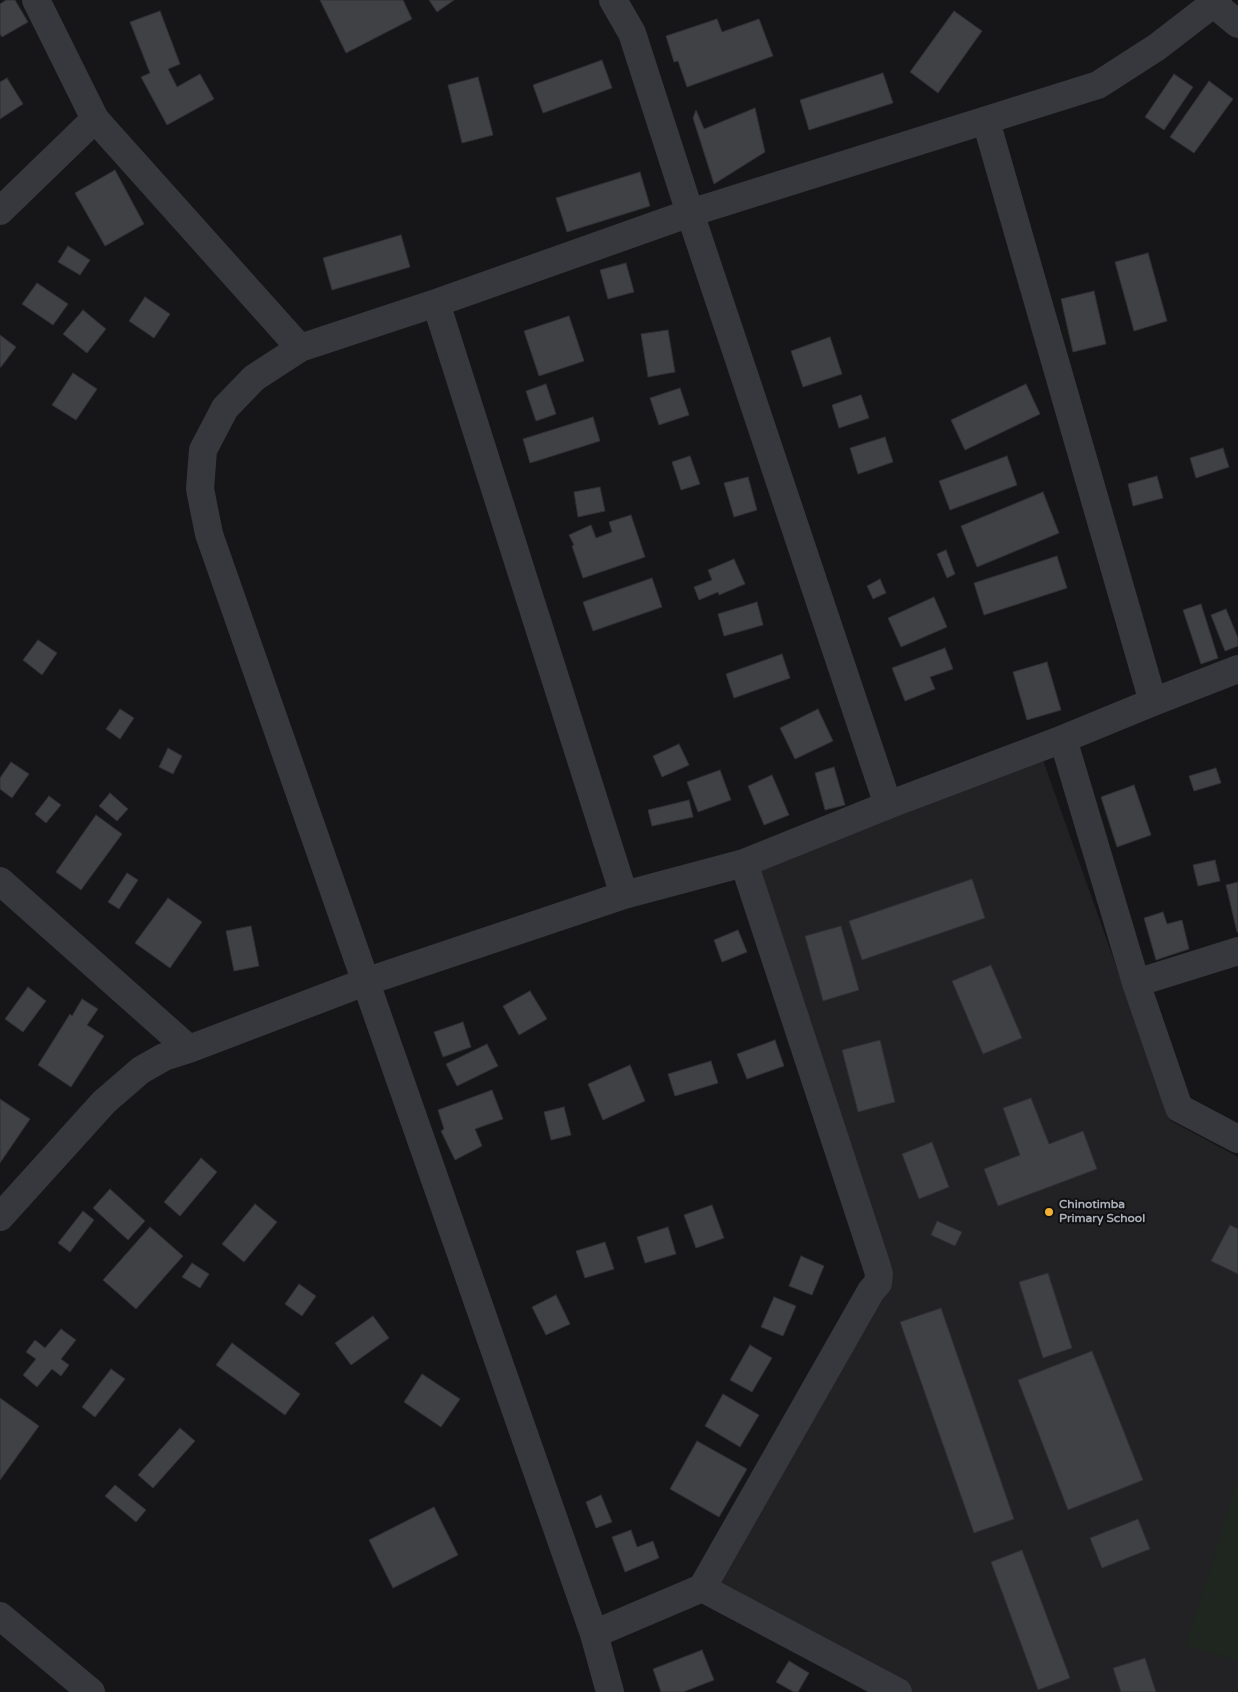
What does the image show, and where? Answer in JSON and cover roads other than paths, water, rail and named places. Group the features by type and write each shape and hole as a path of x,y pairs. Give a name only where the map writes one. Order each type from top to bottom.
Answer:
{"street":[{"path":"36,0 95,119 300,348"},
{"path":"613,0 632,33 888,805"},
{"path":"610,1692 594,1634 209,534 200,489 203,450 225,408 254,378 300,348 436,303 690,212 1098,85 1157,47 1214,1 1238,24"},
{"path":"0,211 95,119"},
{"path":"986,121 1153,702"},
{"path":"436,303 624,894"},
{"path":"0,1216 104,1102 141,1070 164,1057 365,982 624,894 744,863 888,805 1063,740 1153,702 1238,670"},
{"path":"1063,740 1136,983 1179,1108 1238,1139"},
{"path":"594,1634 702,1588 871,1291 878,1283 879,1274 744,863"},
{"path":"0,881 189,1049"},
{"path":"1136,983 1238,950"},
{"path":"702,1588 898,1692"},
{"path":"0,1616 91,1692"}],"place":[{"name":"Chinotimba Primary School","path":"1049,1212"}]}
